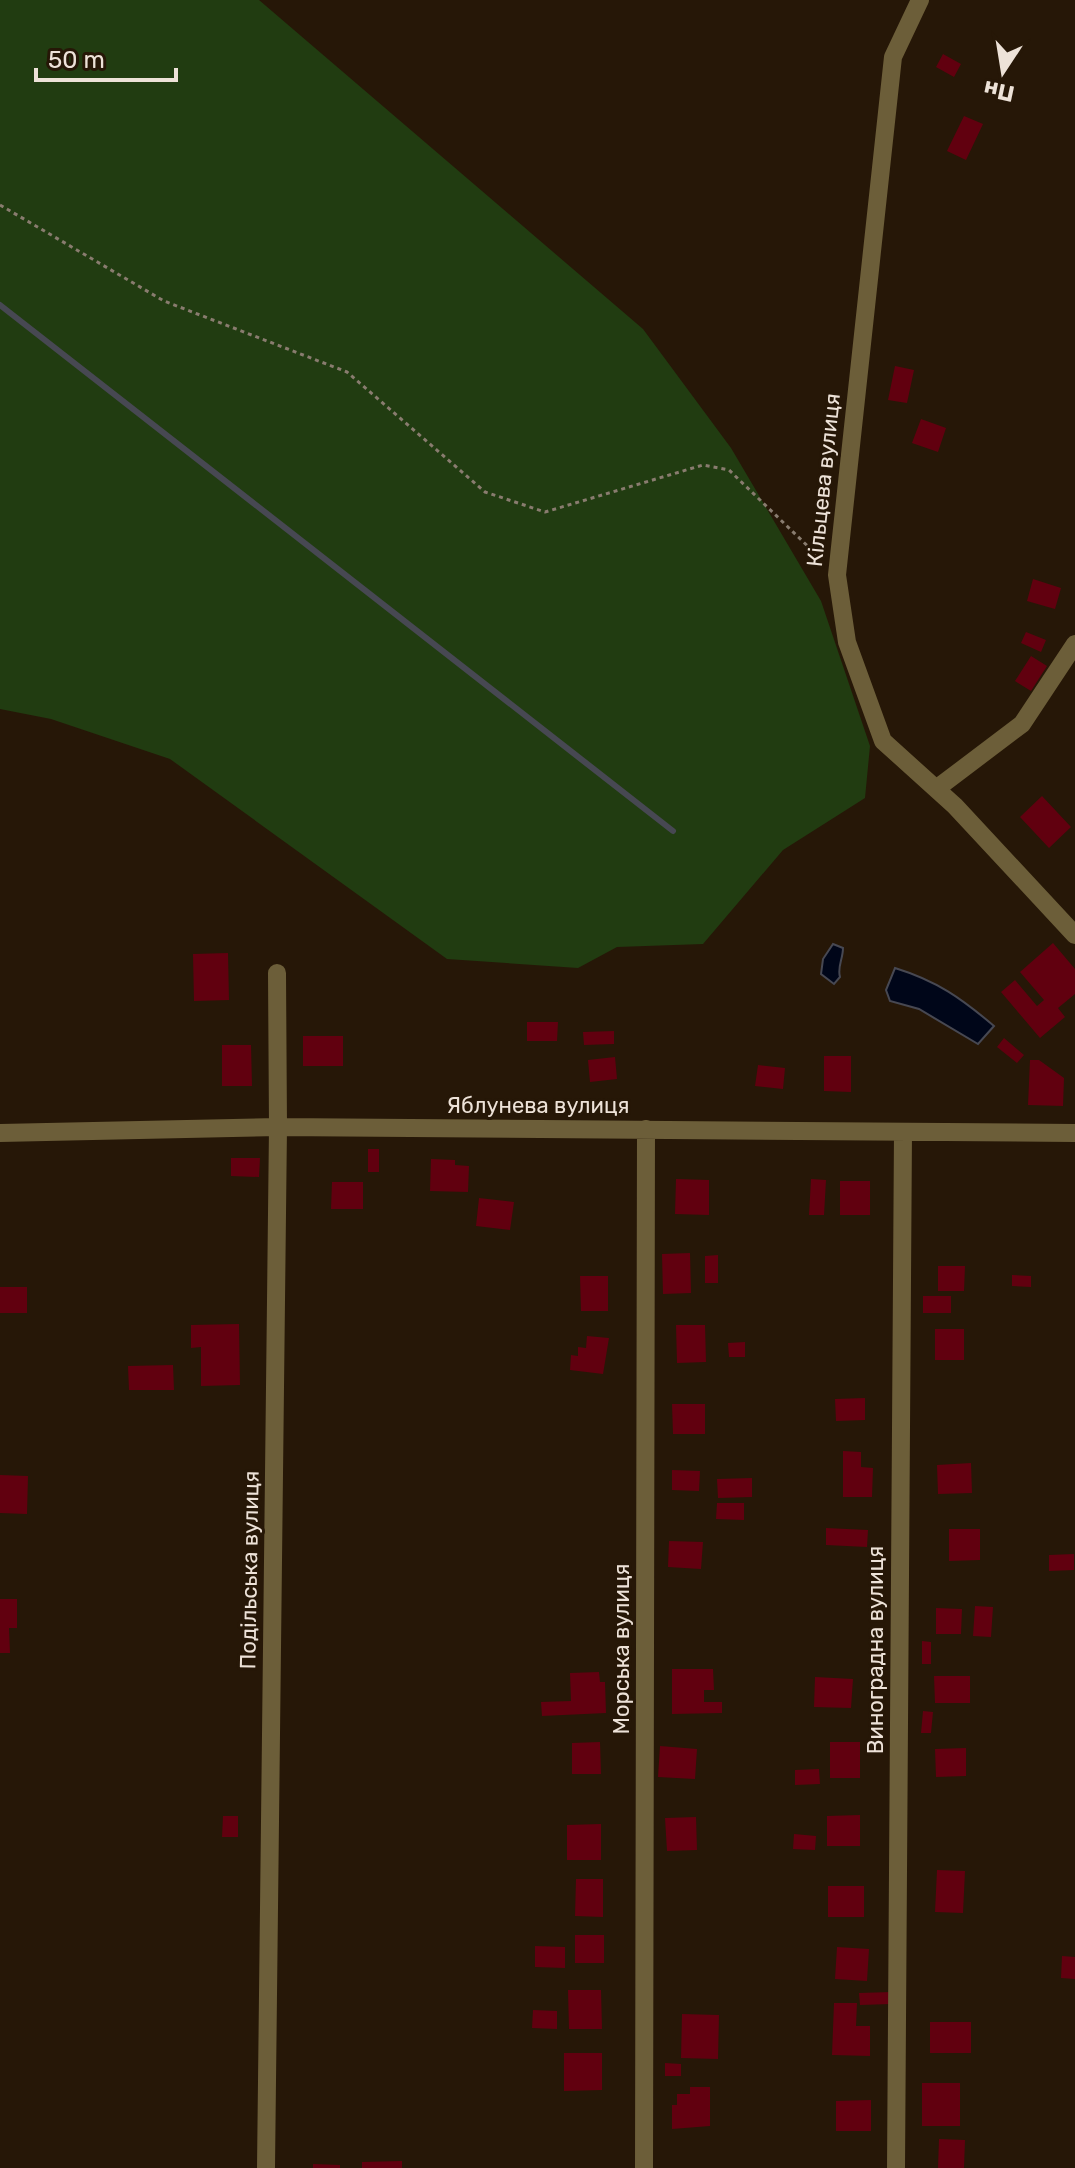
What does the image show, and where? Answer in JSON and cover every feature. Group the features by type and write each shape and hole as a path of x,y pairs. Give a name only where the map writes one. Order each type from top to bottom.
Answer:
{"street":[{"name":"Кільцева вулиця","path":"920,0 893,57 837,575 847,642 883,741 955,806 1075,935"},
{"path":"936,789 1022,724 1075,644"},
{"name":"Подільська вулиця","path":"266,2168 278,1127 277,973"},
{"name":"Яблунева вулиця","path":"0,1133 278,1127 1075,1133"},
{"name":"Морська вулиця","path":"644,2168 646,1129"},
{"name":"Виноградна вулиця","path":"896,2168 903,1132"}],"path":[{"path":"0,205 164,301 347,372 485,492 545,512 703,465 729,470 837,575"}],"green space":[{"path":"0,0 259,0 643,329 731,448 821,601 870,746 865,798 783,850 703,944 617,947 578,968 447,959 170,759 51,719 0,709"}],"water":[{"path":"833,944 843,948 840,977 834,984 821,974 823,959"},
{"path":"895,968 948,991 994,1026 978,1044 919,1009 890,1001 886,990"}],"building":[{"path":"943,54 961,64 954,77 936,67"},
{"path":"964,116 983,124 966,160 947,151"},
{"path":"895,366 914,370 907,403 888,400"},
{"path":"921,419 946,428 938,452 912,443"},
{"path":"1033,579 1061,588 1055,609 1027,601"},
{"path":"1026,632 1046,640 1041,652 1021,643"},
{"path":"1031,656 1047,666 1031,691 1015,681"},
{"path":"1042,796 1071,827 1049,848 1020,817"},
{"path":"1053,943 1075,969 1075,994 1058,1008 1065,1017 1040,1038 1001,992 1015,980 1037,1006 1044,1000 1020,972"},
{"path":"228,953 229,1000 194,1001 193,954"},
{"path":"527,1022 558,1022 557,1041 527,1041"},
{"path":"614,1031 614,1044 584,1045 583,1032"},
{"path":"303,1036 343,1036 343,1066 303,1066"},
{"path":"1004,1038 1024,1055 1017,1063 997,1047"},
{"path":"222,1045 251,1045 252,1086 222,1086"},
{"path":"824,1056 851,1056 851,1092 824,1091"},
{"path":"615,1057 617,1079 590,1082 588,1060"},
{"path":"1030,1060 1039,1060 1064,1078 1063,1106 1028,1105"},
{"path":"758,1065 785,1068 783,1089 755,1086"},
{"path":"368,1149 379,1149 379,1172 368,1172"},
{"path":"231,1158 260,1158 259,1177 231,1176"},
{"path":"431,1159 455,1160 455,1165 469,1166 468,1192 430,1191"},
{"path":"676,1179 709,1180 709,1215 675,1214"},
{"path":"811,1179 826,1180 824,1215 809,1215"},
{"path":"840,1181 870,1181 870,1215 840,1215"},
{"path":"332,1182 363,1182 363,1209 331,1209"},
{"path":"479,1198 514,1202 510,1230 476,1226"},
{"path":"690,1253 691,1293 663,1294 662,1254"},
{"path":"718,1255 718,1283 705,1283 705,1256"},
{"path":"938,1266 965,1266 964,1291 938,1291"},
{"path":"1012,1275 1031,1276 1031,1287 1012,1286"},
{"path":"580,1276 608,1276 608,1311 581,1311"},
{"path":"0,1287 27,1287 27,1313 0,1313"},
{"path":"923,1296 951,1296 951,1313 923,1313"},
{"path":"239,1324 240,1385 201,1386 201,1347 191,1348 191,1325"},
{"path":"676,1325 705,1325 706,1362 677,1363"},
{"path":"935,1329 964,1329 964,1360 935,1360"},
{"path":"587,1336 609,1338 603,1374 570,1370 571,1355 578,1356 578,1347 586,1348"},
{"path":"745,1342 745,1357 729,1357 728,1343"},
{"path":"173,1365 174,1390 129,1390 128,1366"},
{"path":"865,1398 865,1420 836,1421 835,1399"},
{"path":"672,1404 705,1404 705,1434 673,1434"},
{"path":"843,1451 861,1452 861,1467 873,1468 872,1497 843,1497"},
{"path":"971,1463 972,1493 938,1494 937,1465"},
{"path":"672,1470 700,1471 699,1491 672,1490"},
{"path":"0,1475 28,1476 27,1514 0,1513"},
{"path":"752,1478 752,1497 718,1498 717,1479"},
{"path":"717,1503 744,1503 744,1520 716,1519"},
{"path":"826,1528 868,1530 867,1547 826,1545"},
{"path":"949,1529 980,1529 980,1560 949,1561"},
{"path":"669,1541 703,1542 701,1569 668,1567"},
{"path":"1074,1554 1074,1570 1049,1571 1049,1555"},
{"path":"0,1599 17,1599 17,1628 9,1628 10,1653 0,1653"},
{"path":"975,1606 993,1607 991,1637 973,1636"},
{"path":"936,1608 962,1609 961,1634 936,1634"},
{"path":"922,1641 931,1642 931,1664 922,1664"},
{"path":"672,1669 713,1669 714,1690 704,1690 704,1702 722,1702 722,1713 672,1714"},
{"path":"599,1672 600,1682 605,1682 606,1713 542,1716 541,1702 571,1701 570,1673"},
{"path":"934,1676 970,1676 970,1703 935,1703"},
{"path":"815,1677 853,1679 851,1708 814,1707"},
{"path":"923,1711 933,1712 931,1733 921,1733"},
{"path":"600,1742 601,1774 572,1774 572,1743"},
{"path":"830,1742 860,1742 860,1778 830,1778"},
{"path":"660,1746 697,1749 695,1779 658,1777"},
{"path":"966,1748 966,1776 936,1777 935,1749"},
{"path":"819,1769 820,1784 795,1785 795,1770"},
{"path":"860,1815 860,1846 827,1846 827,1816"},
{"path":"223,1816 238,1816 238,1837 222,1837"},
{"path":"696,1817 697,1850 667,1851 665,1818"},
{"path":"601,1824 601,1860 567,1860 567,1825"},
{"path":"794,1834 816,1836 815,1850 793,1849"},
{"path":"937,1870 965,1871 963,1913 935,1912"},
{"path":"576,1879 603,1879 603,1917 575,1916"},
{"path":"828,1886 864,1886 864,1917 828,1917"},
{"path":"575,1935 604,1935 604,1963 575,1963"},
{"path":"535,1946 565,1947 565,1968 535,1967"},
{"path":"837,1947 869,1949 867,1981 835,1979"},
{"path":"1062,1956 1075,1957 1075,1979 1061,1978"},
{"path":"568,1990 601,1990 602,2029 569,2029"},
{"path":"892,1992 892,2004 860,2005 859,1993"},
{"path":"834,2003 857,2003 856,2026 870,2026 870,2056 832,2055"},
{"path":"533,2010 557,2011 557,2029 532,2028"},
{"path":"682,2014 719,2015 718,2059 681,2058"},
{"path":"930,2022 971,2022 971,2053 930,2053"},
{"path":"564,2053 602,2053 602,2090 564,2091"},
{"path":"665,2063 681,2064 681,2076 665,2076"},
{"path":"922,2083 960,2083 960,2126 922,2126"},
{"path":"690,2087 710,2087 710,2126 672,2129 672,2105 677,2105 677,2094 690,2094"},
{"path":"871,2100 871,2131 836,2131 836,2101"},
{"path":"939,2139 965,2140 964,2168 938,2168"},
{"path":"402,2161 402,2168 362,2168 362,2162"},
{"path":"313,2164 340,2165 340,2168 313,2168"}],"waterway":[{"path":"0,305 673,831"}]}
